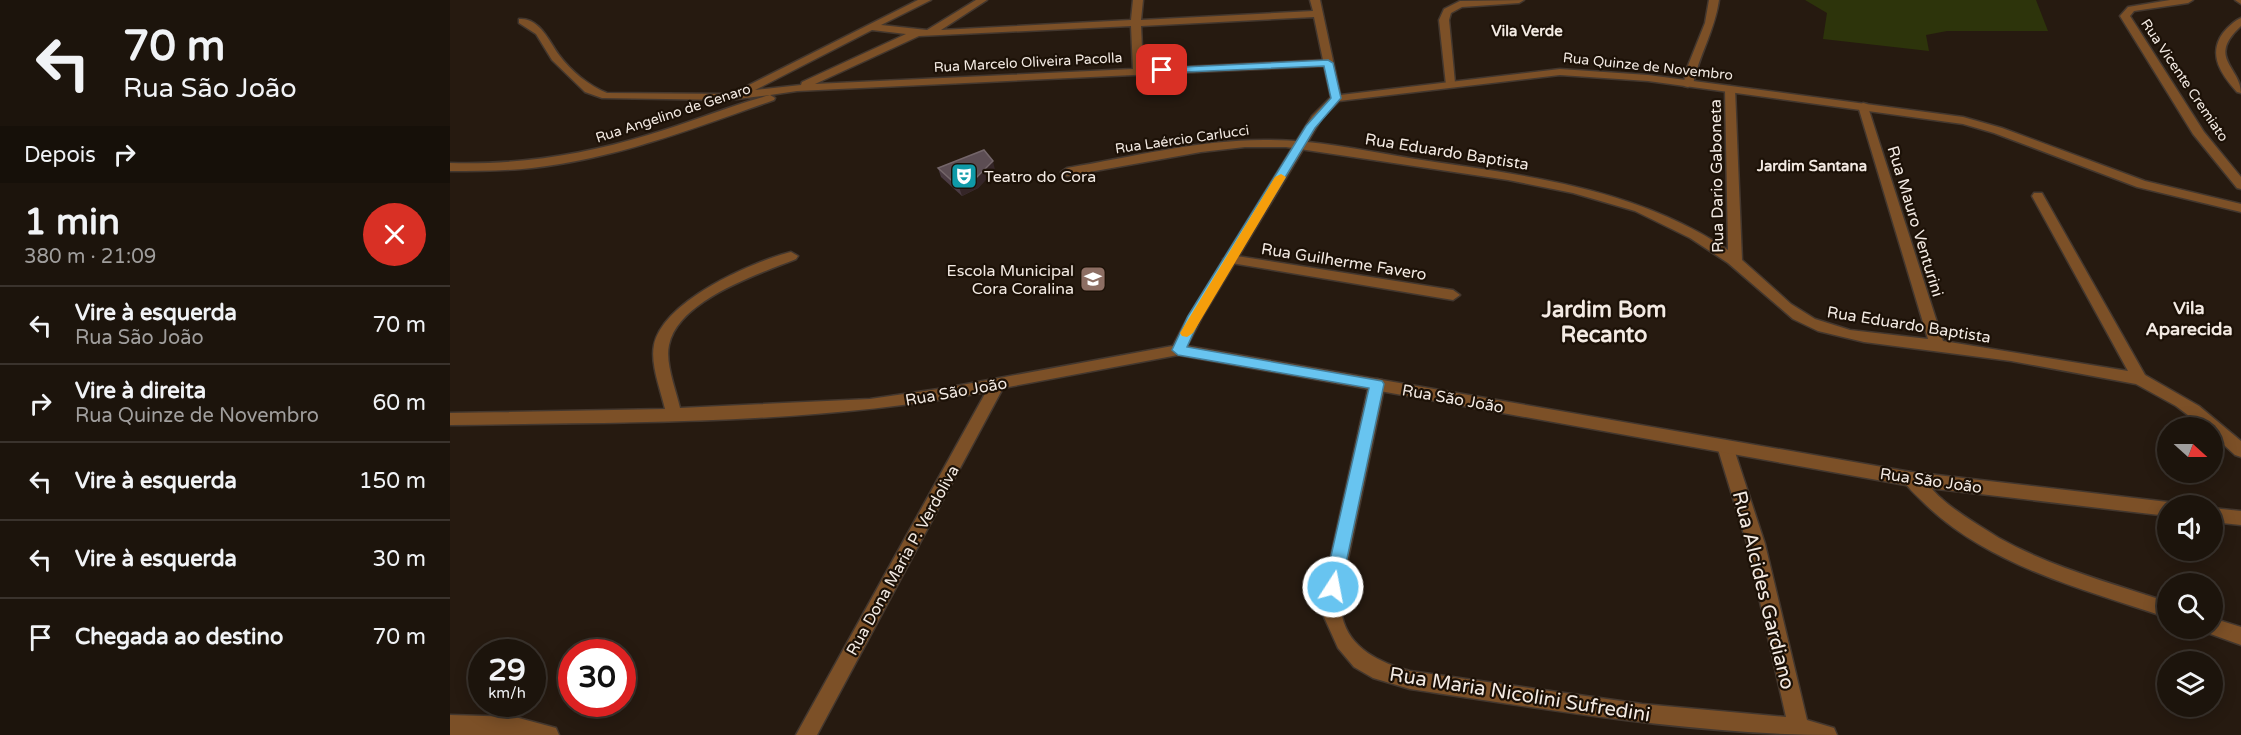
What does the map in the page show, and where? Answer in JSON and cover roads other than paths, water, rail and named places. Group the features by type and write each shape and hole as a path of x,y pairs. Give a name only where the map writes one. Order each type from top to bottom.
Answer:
{"street":[{"path":"729,96 802,64 926,0"},
{"path":"930,33 982,0"},
{"path":"1138,0 1136,23 1138,71"},
{"path":"1178,350 1195,316 1318,116 1336,98 1315,0"},
{"path":"1450,83 1444,20 1447,11 1460,4 1519,0"},
{"path":"1688,84 1691,66 1712,20 1714,0"},
{"name":"Rua Vicente Cremiato","path":"2188,0 2131,9 2125,16 2199,134 2241,184"},
{"path":"870,27 930,33 1318,14"},
{"name":"Rua Marcelo Oliveira Pacolla","path":"522,21 540,32 556,58 589,90 606,96 729,96 797,88 1328,63"},
{"path":"2241,21 2221,42 2220,59 2241,90"},
{"path":"797,88 917,33"},
{"name":"Rua Quinze de Novembro","path":"1336,98 1560,72 1730,89 1962,120 1993,127 2117,176 2194,199 2241,208"},
{"name":"Rua Angelino de Genaro","path":"450,167 505,168 560,162 611,151 797,88"},
{"name":"Rua Dario Gaboneta","path":"1730,89 1735,261"},
{"name":"Rua Mauro Venturini","path":"1863,106 1936,345"},
{"name":"Rua Laércio Carlucci","path":"1067,172 1246,143 1301,145"},
{"name":"Rua Eduardo Baptista","path":"1301,145 1491,174 1597,196 1669,222 1735,261 1784,306 1806,321 1823,328 2140,380 2167,392 2202,417 2241,451"},
{"path":"2038,196 2140,380"},
{"path":"674,415 662,346 668,328 688,305 728,282 791,256"},
{"name":"Rua Guilherme Favero","path":"1230,259 1454,295"},
{"name":"Rua São João","path":"450,418 674,415 870,405 998,384 1178,350 1911,479 2157,508"},
{"name":"Rua Dona Maria P. Verdoliva","path":"806,735 998,384"},
{"name":"Rua Maria Nicolini Sufredini","path":"1377,384 1333,587 1333,617 1345,642 1361,661 1380,672 1410,680 1642,714 1827,735"},
{"name":"Rua Alcides Gardiano","path":"1725,446 1756,544 1800,732"},
{"path":"1911,479 1927,497 1951,516 1993,542 2051,570 2157,606"},
{"path":"2223,516 2241,518"},
{"path":"2223,630 2241,636"},
{"path":"450,725 515,727 549,735"}],"place":[{"name":"Teatro do Cora","path":"964,176"},
{"name":"Escola Municipal Cora Coralina","path":"1093,279"}],"district":[{"name":"Vila Verde","path":"1527,31"},
{"name":"Jardim Santana","path":"1812,166"},
{"name":"Vila Aparecida","path":"2189,318"},
{"name":"Jardim Bom Recanto","path":"1604,322"}]}
